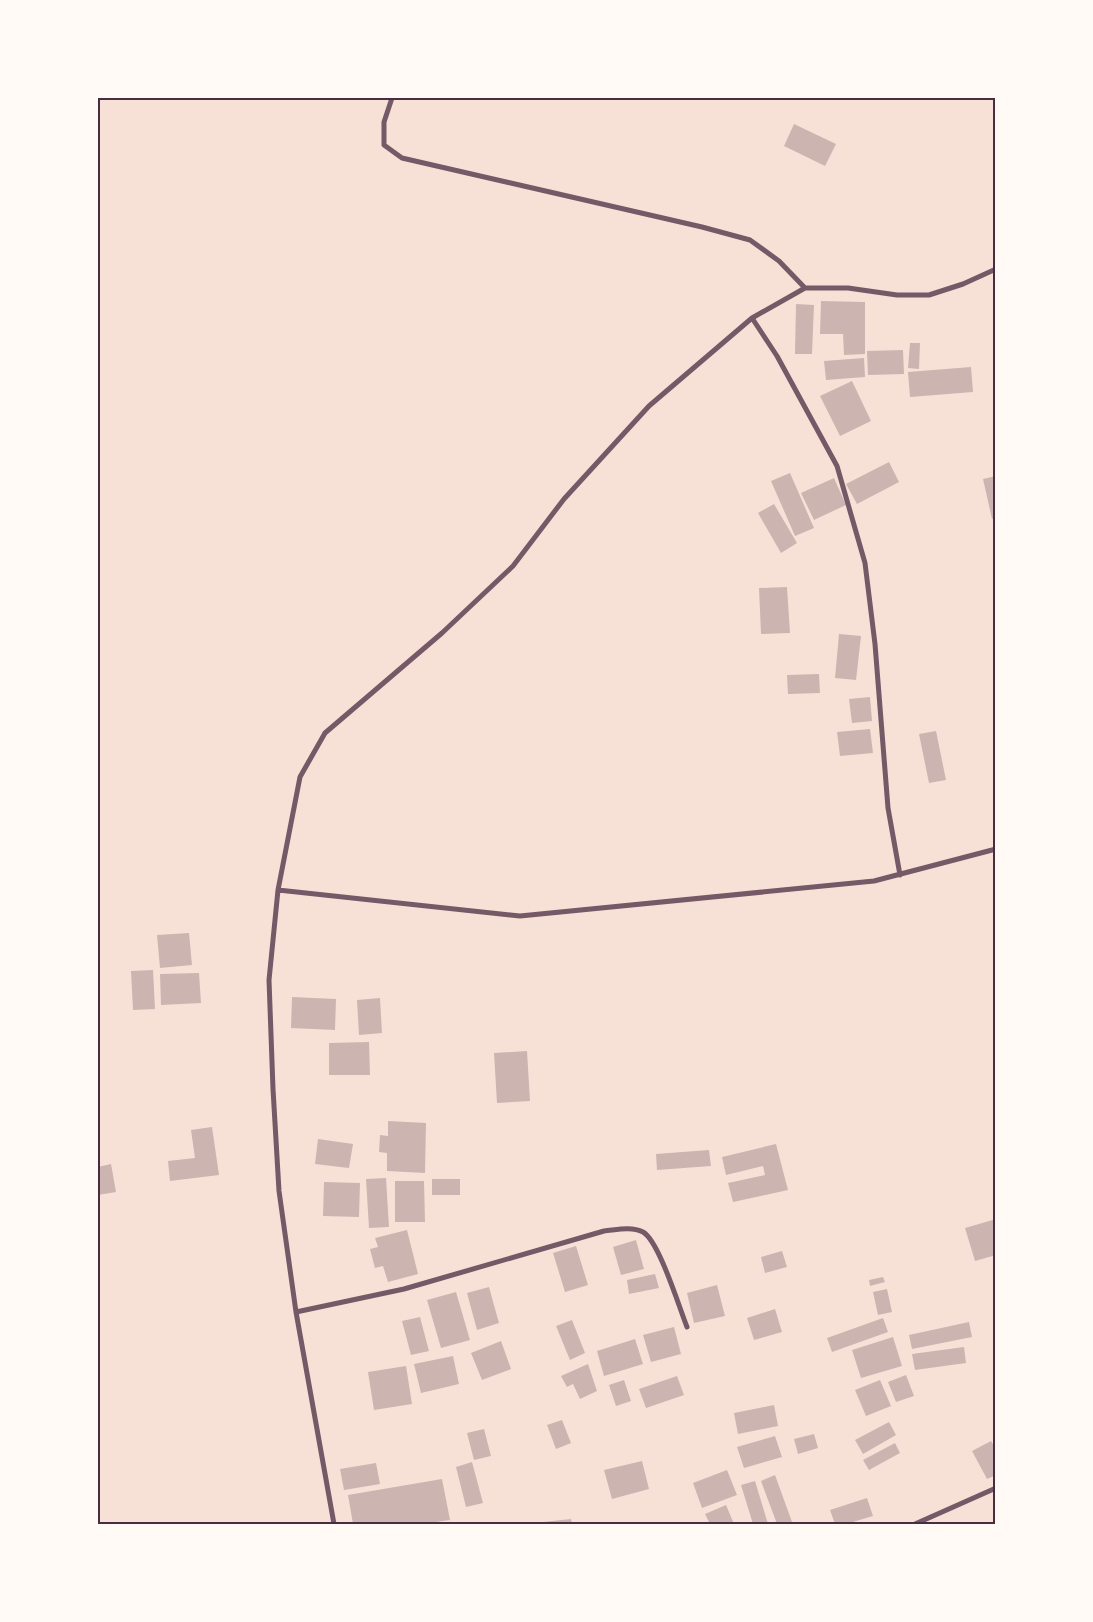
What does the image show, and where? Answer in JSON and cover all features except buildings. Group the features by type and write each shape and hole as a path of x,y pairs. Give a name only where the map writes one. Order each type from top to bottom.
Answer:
{"street":[{"path":"392,98 384,122 384,145 402,158 702,227 750,240 779,260 805,288"},
{"path":"334,1524 296,1312 278,1191 273,1089 269,980 278,890 300,777 325,733 442,633 513,566 564,499 649,406 752,318 805,288 848,288 897,295 929,295 962,284 996,269"},
{"path":"752,318 777,356 837,466 866,563 875,644 888,808 900,875"},
{"path":"278,890 520,916 874,881 996,849"},
{"path":"296,1312 404,1289 604,1231 630,1228 643,1232 655,1247 687,1327"},
{"path":"915,1524 996,1488"}]}
